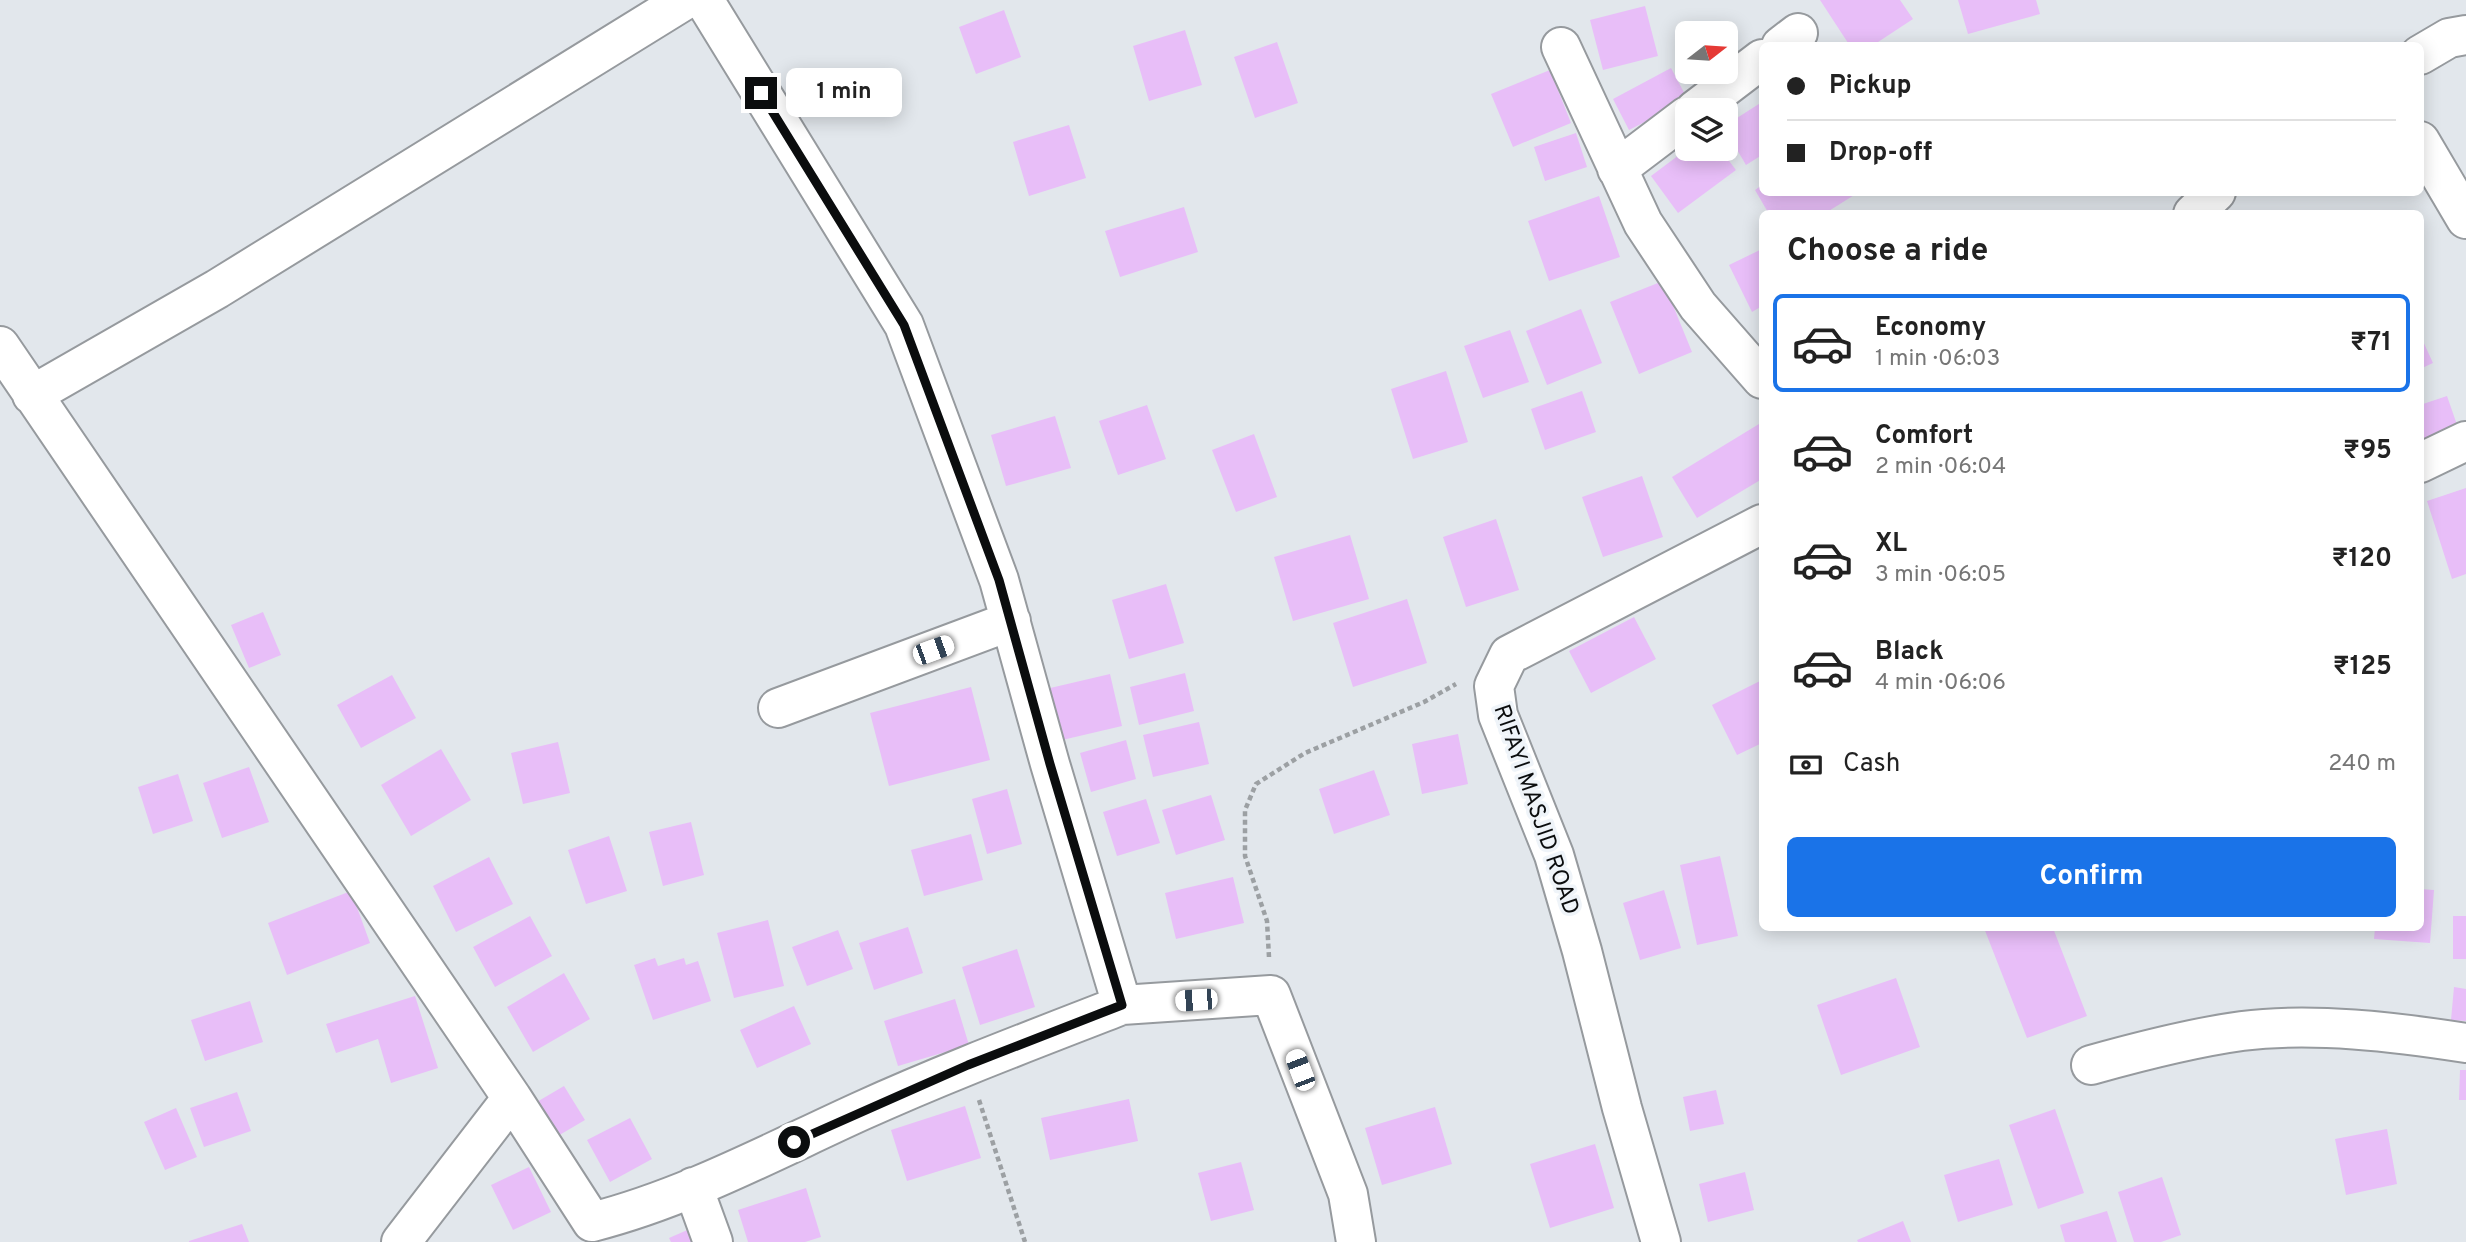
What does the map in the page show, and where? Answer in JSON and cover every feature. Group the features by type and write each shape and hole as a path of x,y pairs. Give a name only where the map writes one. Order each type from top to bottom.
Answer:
{"street":[{"path":"32,395 217,289 685,0"},
{"path":"704,0 904,325 999,580 1122,1005"},
{"path":"2424,53 2449,37 2466,35"},
{"path":"1561,47 1643,223 1698,306 1759,377"},
{"path":"1711,98 1759,62"},
{"path":"1617,169 1675,126"},
{"path":"2424,148 2466,219"},
{"path":"2197,210 2212,196"},
{"path":"0,346 512,1098 592,1222 635,1211 694,1187 864,1109 1122,1005 1271,995 1348,1194 1356,1242"},
{"path":"2424,461 2466,441"},
{"path":"1509,655 1759,526"},
{"path":"778,708 1010,621"},
{"name":"RIFAYI MASJID ROAD","path":"1509,655 1494,687 1498,715 1554,855 1661,1242"},
{"path":"2091,1065 2187,1040 2245,1031 2308,1027 2466,1042"},
{"path":"401,1242 512,1098"},
{"path":"694,1187 713,1242"}],"path":[{"path":"1271,995 1267,921 1245,856 1245,810 1256,784 1305,753 1424,702 1509,655"},
{"path":"968,1065 1025,1242"}],"building":[{"path":"1820,0 1900,0 1913,19 1878,42 1847,42"},
{"path":"1958,0 2036,0 2040,14 1968,34"},
{"path":"1645,6 1658,56 1603,70 1590,20"},
{"path":"1004,10 1021,57 976,74 959,27"},
{"path":"1185,30 1202,85 1149,101 1133,46"},
{"path":"1277,42 1298,103 1255,118 1234,57"},
{"path":"1671,68 1675,84 1680,84 1687,98 1675,98 1675,107 1629,130 1613,99"},
{"path":"1550,70 1571,123 1513,147 1491,94"},
{"path":"1759,104 1759,157 1746,165 1738,151 1738,117"},
{"path":"1069,125 1086,178 1029,196 1013,142"},
{"path":"1576,133 1587,167 1545,181 1534,147"},
{"path":"1675,158 1675,161 1729,161 1736,170 1678,213 1651,176"},
{"path":"1759,187 1759,196 1853,196 1830,210 1767,210 1755,190"},
{"path":"1599,196 1620,257 1549,281 1528,221"},
{"path":"1184,207 1198,252 1120,277 1105,231"},
{"path":"1759,250 1759,308 1752,312 1729,265"},
{"path":"1663,281 1692,352 1639,374 1610,302"},
{"path":"1581,309 1602,363 1547,385 1526,331"},
{"path":"1510,330 1529,382 1483,398 1464,346"},
{"path":"2424,343 2433,363 2424,367"},
{"path":"1446,371 1468,442 1413,459 1391,389"},
{"path":"1582,391 1596,432 1545,450 1531,409"},
{"path":"2447,396 2463,442 2424,455 2424,404"},
{"path":"1147,405 1166,459 1118,475 1099,421"},
{"path":"1055,416 1071,468 1006,486 991,435"},
{"path":"1759,424 1759,481 1697,518 1672,477"},
{"path":"1254,434 1277,497 1236,512 1212,450"},
{"path":"1642,476 1663,537 1603,557 1582,497"},
{"path":"2466,488 2466,574 2452,579 2427,501"},
{"path":"1496,519 1519,590 1466,607 1443,537"},
{"path":"1350,535 1369,599 1293,621 1274,557"},
{"path":"1166,584 1184,643 1129,659 1112,600"},
{"path":"1407,599 1427,663 1353,687 1333,623"},
{"path":"263,612 281,655 249,668 231,625"},
{"path":"1634,617 1656,659 1591,693 1569,651"},
{"path":"1185,673 1194,711 1139,725 1130,687"},
{"path":"1110,674 1122,726 1058,741 1046,689"},
{"path":"392,675 416,718 361,748 337,705"},
{"path":"1759,682 1759,744 1737,755 1712,705"},
{"path":"971,687 990,760 889,786 870,713"},
{"path":"1199,722 1209,764 1153,777 1143,735"},
{"path":"1458,734 1468,784 1422,794 1412,744"},
{"path":"1126,740 1136,779 1091,792 1080,753"},
{"path":"558,742 570,793 523,804 511,753"},
{"path":"441,749 471,800 411,836 381,785"},
{"path":"249,767 269,822 222,838 203,783"},
{"path":"1374,770 1390,815 1334,834 1319,789"},
{"path":"178,774 193,821 153,834 138,787"},
{"path":"1007,789 1022,844 987,854 972,799"},
{"path":"1211,795 1225,840 1176,855 1162,810"},
{"path":"1146,799 1160,843 1117,856 1103,812"},
{"path":"691,822 704,875 663,886 649,832"},
{"path":"971,834 983,880 924,896 911,850"},
{"path":"609,836 627,891 586,904 568,850"},
{"path":"1720,856 1738,936 1697,945 1680,865"},
{"path":"489,857 513,904 456,932 433,886"},
{"path":"1233,877 1244,923 1176,939 1165,893"},
{"path":"2424,889 2434,890 2430,943 2374,939 2375,931 2424,931"},
{"path":"1664,890 1681,948 1640,960 1623,903"},
{"path":"351,891 370,943 287,975 268,923"},
{"path":"530,916 552,956 495,987 473,947"},
{"path":"2453,916 2466,916 2466,959 2453,959"},
{"path":"768,920 784,986 734,998 717,933"},
{"path":"908,927 923,973 874,990 859,943"},
{"path":"838,930 853,969 807,986 792,947"},
{"path":"1985,931 2054,931 2087,1016 2027,1038"},
{"path":"1017,949 1035,1007 980,1025 962,967"},
{"path":"655,958 658,966 684,958 686,965 698,961 711,1001 653,1020 634,965"},
{"path":"564,973 590,1019 533,1052 507,1007"},
{"path":"1896,978 1920,1047 1841,1075 1817,1005"},
{"path":"2454,987 2466,989 2466,1021 2451,1020"},
{"path":"415,996 438,1068 391,1083 378,1039 336,1053 326,1024"},
{"path":"955,999 969,1045 898,1066 884,1021"},
{"path":"250,1001 263,1042 205,1061 191,1020"},
{"path":"794,1006 811,1044 757,1068 740,1030"},
{"path":"2460,1070 2466,1070 2466,1100 2459,1100"},
{"path":"564,1086 585,1120 551,1140 530,1106"},
{"path":"1716,1090 1724,1124 1690,1131 1683,1097"},
{"path":"237,1092 251,1131 204,1147 190,1108"},
{"path":"1129,1099 1138,1141 1050,1160 1041,1118"},
{"path":"965,1106 981,1158 907,1181 891,1130"},
{"path":"1435,1107 1452,1164 1382,1185 1365,1128"},
{"path":"176,1108 197,1157 165,1170 144,1122"},
{"path":"2055,1109 2084,1193 2038,1209 2009,1125"},
{"path":"630,1118 652,1159 610,1182 587,1140"},
{"path":"2387,1129 2397,1184 2346,1195 2335,1139"},
{"path":"1595,1144 1614,1208 1550,1228 1530,1164"},
{"path":"1999,1159 2013,1205 1958,1222 1944,1175"},
{"path":"1241,1162 1254,1210 1211,1221 1198,1173"},
{"path":"529,1167 551,1212 513,1230 491,1185"},
{"path":"1745,1172 1754,1210 1708,1222 1699,1184"},
{"path":"2162,1177 2181,1235 2161,1242 2134,1242 2118,1192"},
{"path":"806,1188 821,1237 805,1242 748,1242 738,1210"},
{"path":"2107,1211 2117,1242 2065,1242 2060,1225"},
{"path":"1903,1221 1911,1242 1857,1240"},
{"path":"242,1224 249,1242 189,1242 189,1241"},
{"path":"692,1228 698,1242 671,1242 669,1238"}],"route":[{"path":"761,93 904,325 999,580 1050,764 1122,1005 968,1065 794,1142"}]}
